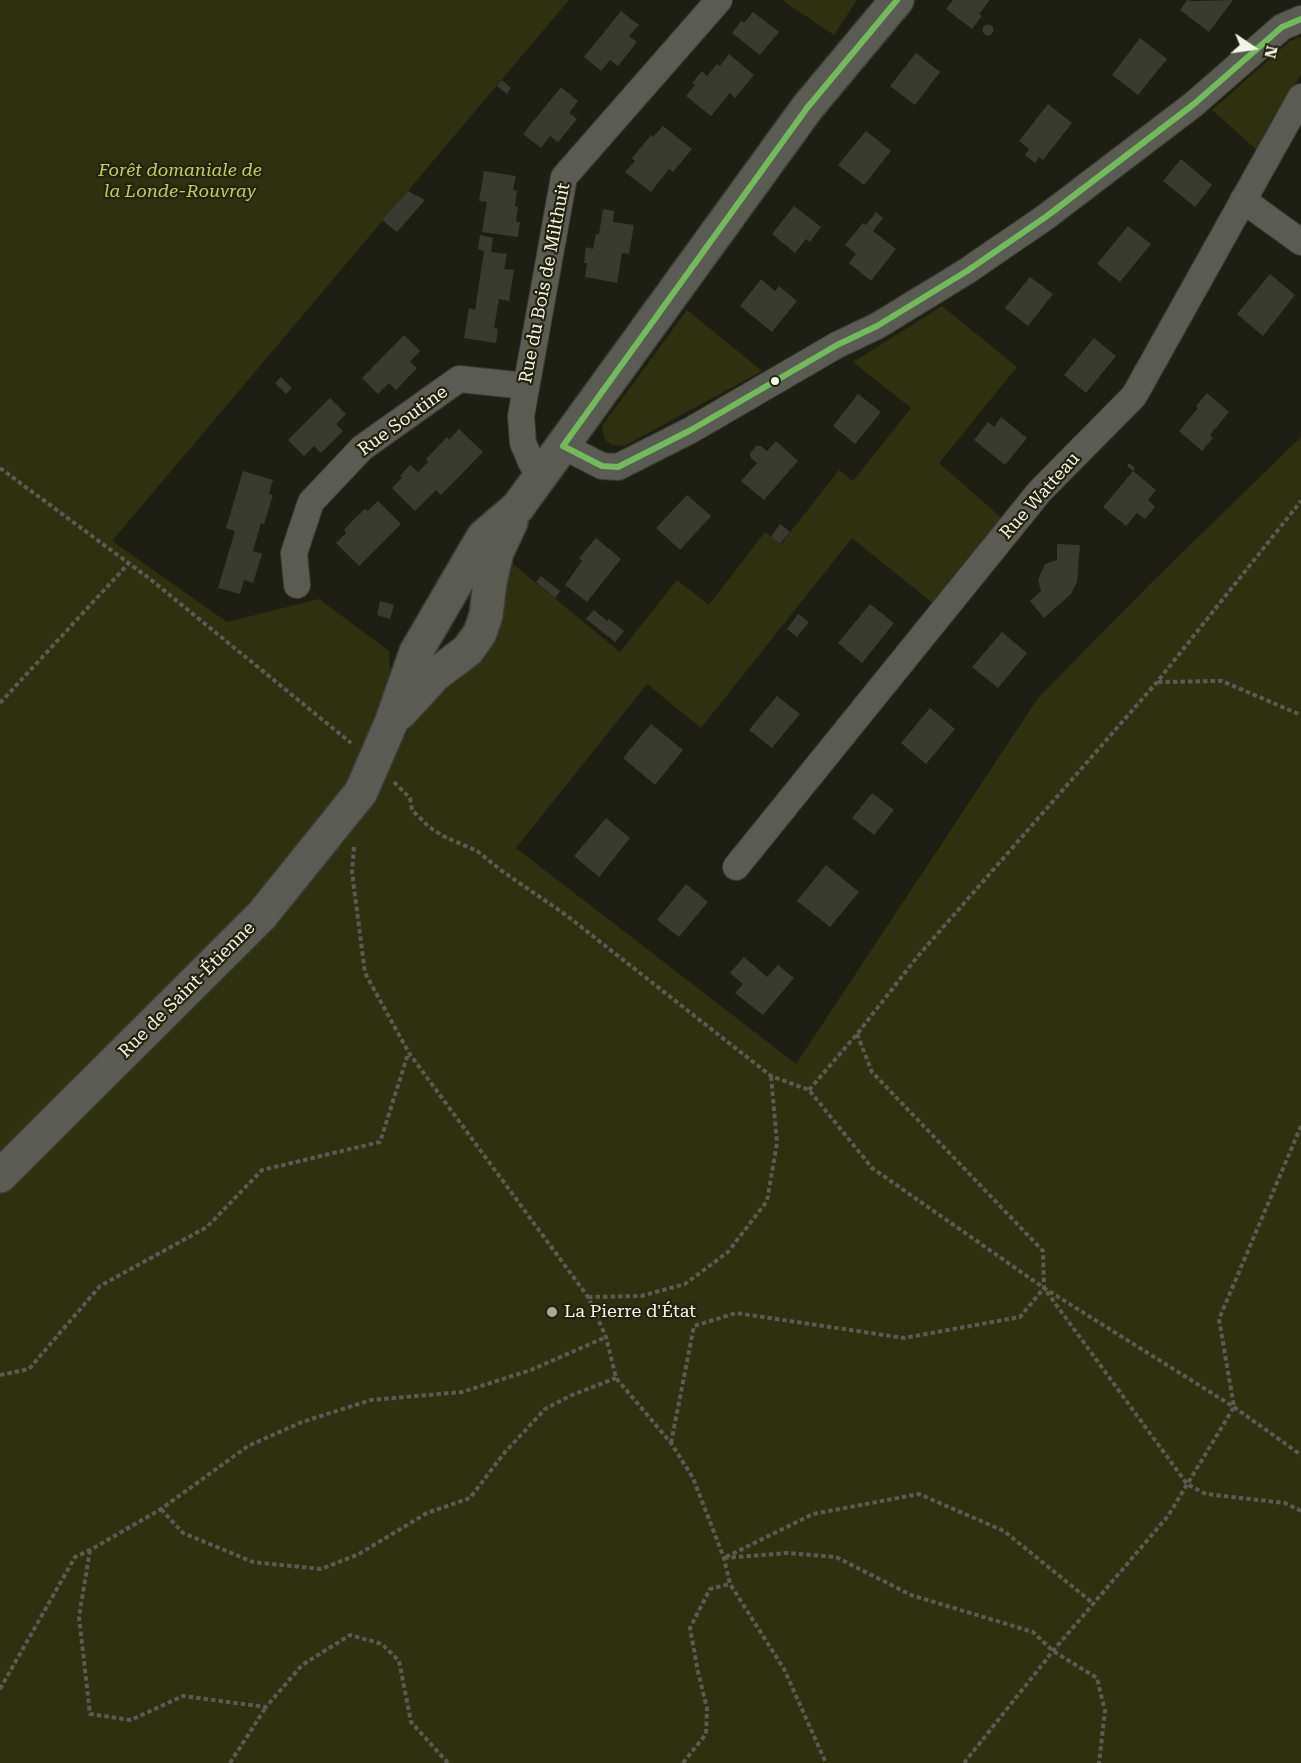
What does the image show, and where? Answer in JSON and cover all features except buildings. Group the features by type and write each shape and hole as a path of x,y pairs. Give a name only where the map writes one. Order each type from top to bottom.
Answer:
{"street":[{"name":"Rue du Bois de Milthuit","path":"542,473 532,464 522,443 521,417 564,177 719,0"},
{"path":"391,723 435,675 468,650 480,633 486,615 490,582 498,552 519,507 807,108 897,0"},
{"path":"563,446 602,466 618,468 692,430 837,345 877,326 967,271 1056,208 1194,104 1282,27 1301,19"},
{"name":"Rue Watteau","path":"736,867 1040,491 1134,396 1301,97"},
{"path":"1244,200 1301,242"},
{"name":"Rue Soutine","path":"297,585 294,552 311,502 362,448 459,380 526,386"},
{"name":"Rue de Saint-Étienne","path":"0,1176 262,915 361,792 391,723 416,652 483,537 519,507"}],"path":[{"path":"0,468 129,563 374,763 410,798 412,810 429,827 477,851 566,915 771,1076 809,1090 872,1168 1044,1288 1234,1407 1301,1455"},
{"path":"809,1090 857,1034 918,956 1157,682 1301,501"},
{"path":"0,703 72,622 129,563"},
{"path":"1157,682 1222,681 1301,715"},
{"path":"356,838 352,872 365,973 409,1053 588,1297 606,1337 616,1378 670,1443 693,1478 724,1557 730,1584 784,1669 826,1763"},
{"path":"857,1034 872,1072 1043,1251 1044,1288 1187,1484 1206,1494 1285,1503 1301,1511"},
{"path":"0,1375 29,1369 100,1286 207,1227 262,1170 380,1142 409,1053"},
{"path":"588,1297 641,1296 685,1284 728,1252 766,1201 777,1143 771,1076"},
{"path":"964,1763 1053,1651 1168,1516 1234,1407 1219,1319 1301,1126"},
{"path":"670,1443 694,1326 736,1313 904,1338 1020,1317 1044,1288"},
{"path":"0,1689 75,1557 161,1509 248,1446 302,1422 371,1400 462,1392 531,1370 606,1337"},
{"path":"161,1509 183,1533 253,1563 321,1569 359,1554 427,1513 470,1498 505,1452 545,1409 572,1395 616,1378"},
{"path":"724,1557 813,1514 919,1494 1004,1531 1094,1604"},
{"path":"90,1550 78,1617 90,1714 131,1720 183,1696 266,1707"},
{"path":"724,1557 788,1553 836,1557 911,1595 1033,1632 1053,1651 1097,1678 1105,1711 1099,1763"},
{"path":"682,1763 706,1734 707,1708 690,1628 710,1589 730,1584"},
{"path":"230,1763 266,1707 302,1665 350,1635 381,1644 399,1661 411,1722 448,1763"}],"green space":[{"name":"Forêt domaniale de la Londe-Rouvray","path":"0,0 569,0 112,541 227,622 319,599 389,651 395,752 431,695 507,559 620,652 677,580 709,605 765,532 781,544 839,470 853,481 911,408 853,362 942,306 1017,367 939,463 1005,521 935,605 852,538 701,728 647,684 516,848 796,1064 1038,698 1151,583 1301,437 1301,1763 0,1763"},
{"path":"782,0 857,0 834,35"},
{"path":"1301,38 1301,74 1258,151 1212,110 1290,41"},
{"path":"687,310 762,371 624,446 612,445 605,440 602,426"}],"transit line":[{"path":"563,446 807,108 897,0"},
{"path":"563,446 602,466 618,467 691,430 837,345 877,326 967,271 1047,216 1194,104 1282,27 1301,19"}],"place":[{"name":"La Pierre d'État","path":"552,1312"}]}
